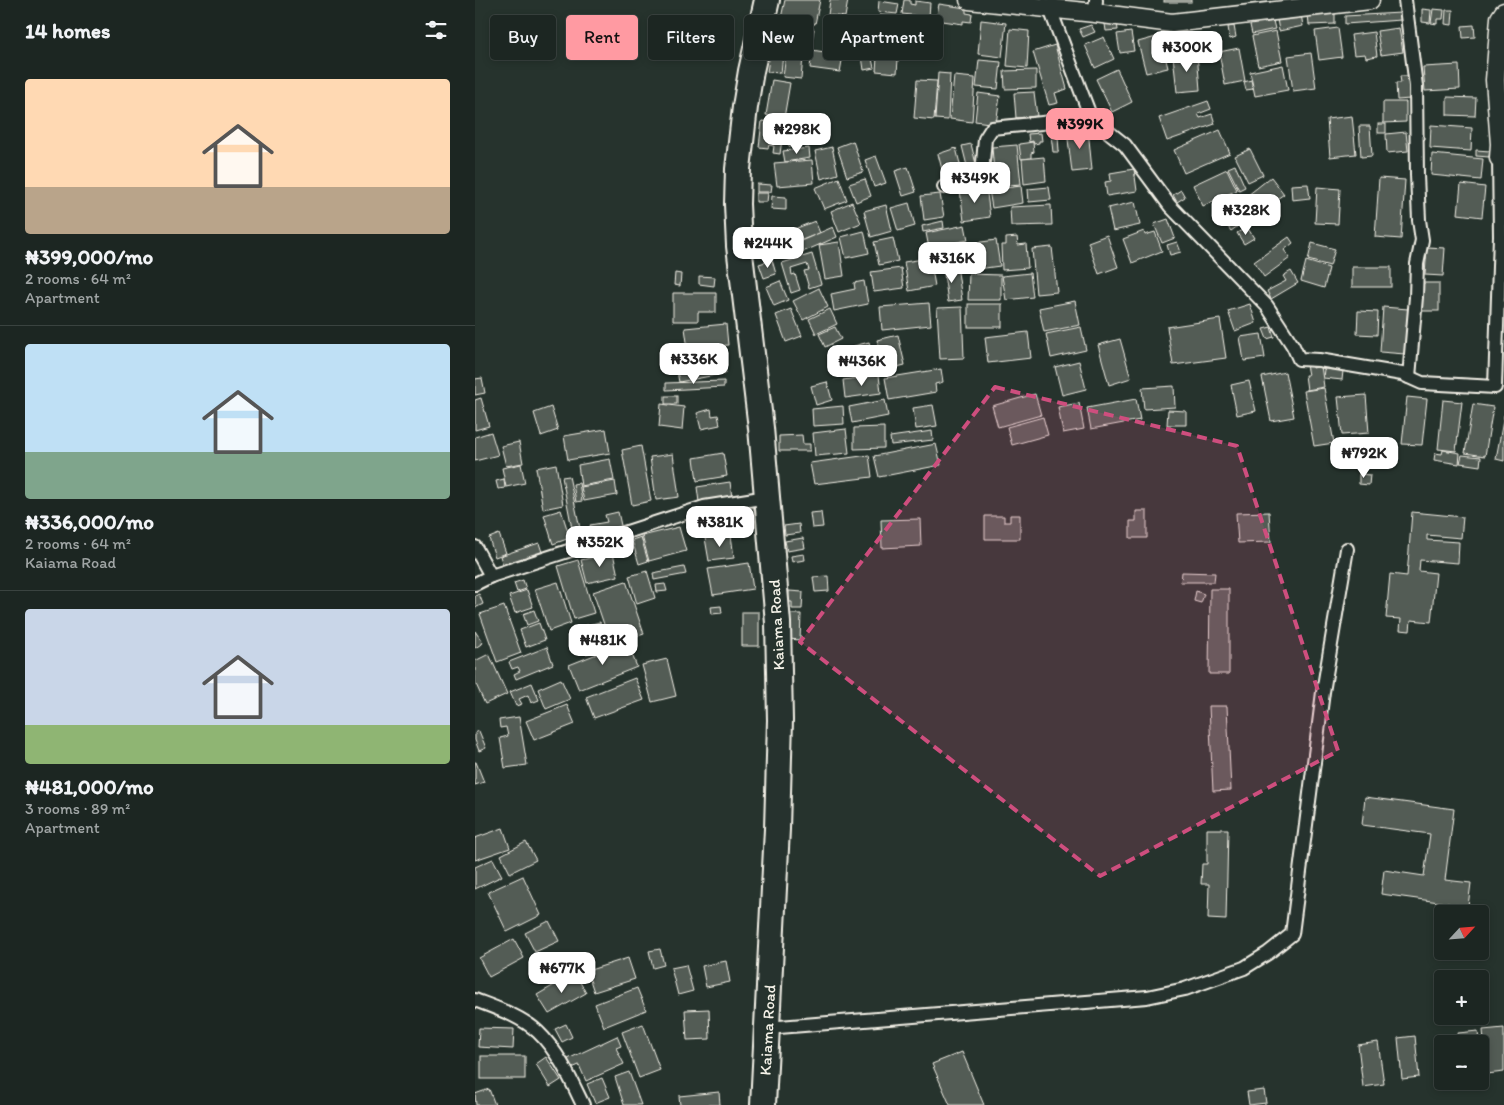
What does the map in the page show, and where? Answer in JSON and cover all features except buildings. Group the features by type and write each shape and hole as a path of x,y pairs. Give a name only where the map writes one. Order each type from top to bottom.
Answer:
{"highway":[{"name":"Kaiama Road","path":"763,1105 777,829 780,720 778,623 761,428 739,246 737,204 738,169 745,107 767,0"}],"street":[{"path":"969,0 1051,8 1095,6 1172,23 1370,0"},
{"path":"1405,0 1417,86 1417,184 1422,240 1417,264 1409,377"},
{"path":"1051,8 1091,118 1125,145 1170,206 1267,306 1293,346 1299,359 1319,360 1402,374 1422,383 1500,388 1502,158 1495,80 1500,18 1504,12"},
{"path":"944,187 971,182 982,174 985,140 992,128 1091,118"},
{"path":"475,584 491,576 704,507 767,497"},
{"path":"475,547 491,576"},
{"path":"767,1028 1147,997 1185,989 1244,968 1268,953 1292,934 1323,692 1347,549"},
{"path":"475,1000 520,1019 538,1032 556,1054 583,1105"}],"highlighted area":[{"path":"995,387 1237,446 1338,751 1100,876 800,642"}]}
